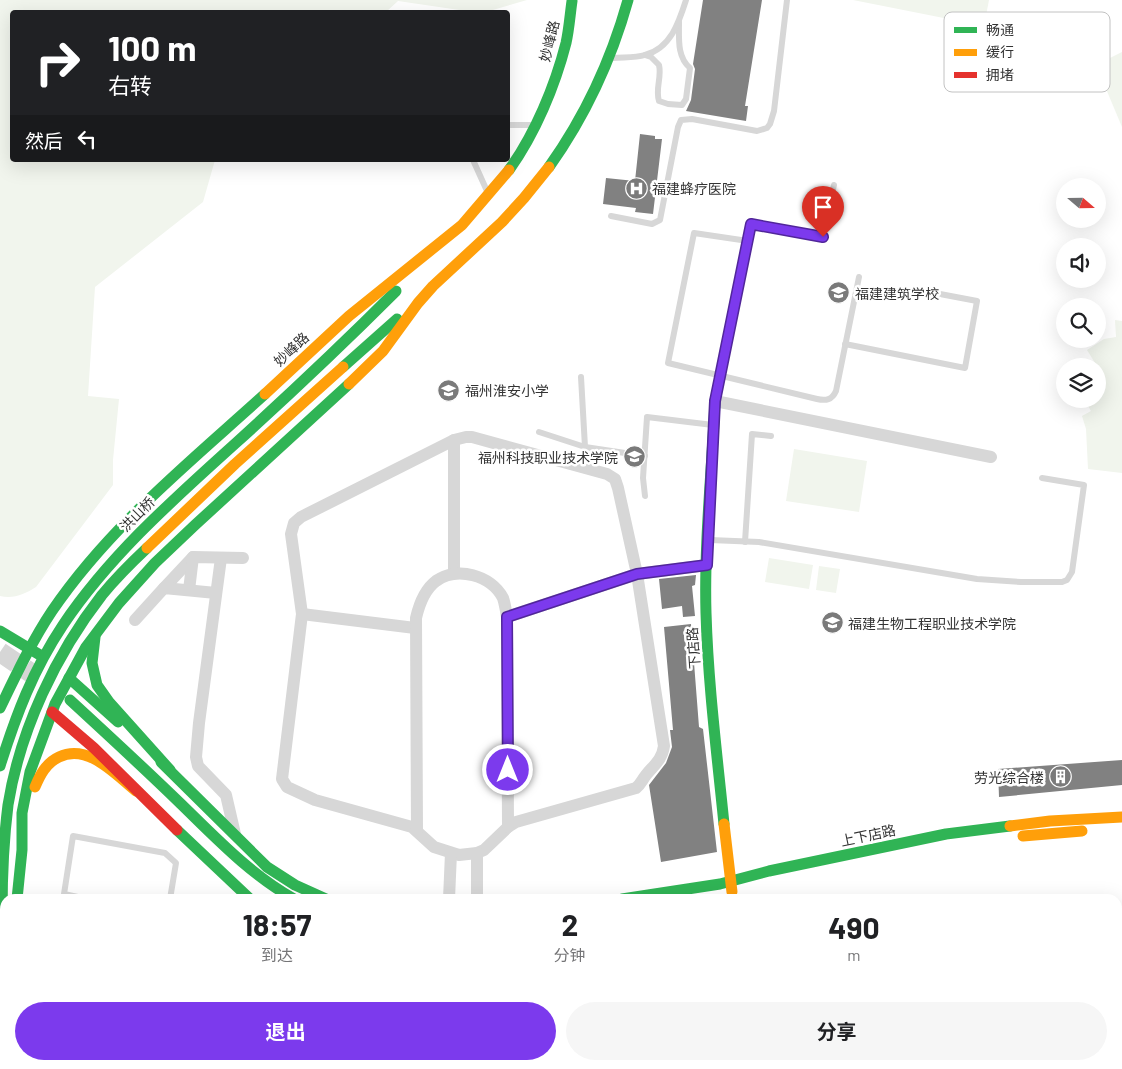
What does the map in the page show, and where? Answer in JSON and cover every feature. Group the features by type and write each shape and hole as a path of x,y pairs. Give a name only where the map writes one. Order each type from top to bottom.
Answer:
{"main road":[{"path":"1,894 8,805 34,715 65,651 102,596 124,571 189,507 424,296 502,222 553,162 581,120 609,58 628,0"},
{"name":"妙峰路","path":"0,708 10,677 52,611 74,580 107,542 140,508 363,303 462,225 489,195 519,156 550,94 569,27 572,1"},
{"name":"洪山桥","path":"0,766 14,722 42,660 63,624 93,583 157,515 357,330 462,225"},
{"path":"18,894 22,843 21,822 26,787 32,765 52,712 86,647 129,589 177,541 376,358 390,343 424,296"},
{"name":"下店路","path":"715,401 706,614 713,719 731,887"},
{"path":"0,632 30,648 69,678 170,770 256,856 284,879 316,894"},
{"path":"96,633 92,663 98,685 110,702 170,770"},
{"path":"10,677 108,761 136,791 244,894"},
{"path":"272,894 229,859 68,703 143,767 247,867 285,894"},
{"path":"22,843 38,776 42,770 56,759 73,754 93,758 136,791"},
{"name":"上下店路","path":"711,894 769,871 946,834 1050,822 1122,817"},
{"name":"上下店路","path":"860,864 904,853 975,841 1122,828"},
{"name":"上下店路","path":"667,894 798,877"}],"street":[{"path":"715,401 991,457"},
{"path":"472,437 607,474 615,479 637,574 664,746 660,758 641,784 630,791 516,822 508,827 484,850 477,853 459,855 434,847 417,831 406,825 326,804 292,790 283,783 282,775 302,614 291,534 294,523 301,517 454,440 472,437"},
{"path":"454,440 454,573"},
{"path":"190,590 193,557"},
{"path":"135,620 193,557 243,558"},
{"path":"221,558 196,757 198,766 226,795 235,834"},
{"path":"507,617 637,574 707,565"},
{"path":"417,831 415,628 418,607 435,582 454,573 476,576 496,589 502,597 507,617 508,827"},
{"path":"164,588 216,593"},
{"path":"302,614 415,628"},
{"path":"449,894 451,853"},
{"path":"477,853 477,894"}],"lane":[{"path":"609,58 645,55 665,44 679,22 686,0"},
{"path":"611,216 652,224 660,220 681,120 692,119 757,131 767,128 774,111 787,0"},
{"path":"645,55 651,57 659,65 660,80 657,93 659,101 682,105 686,99 690,68 682,60 680,52 679,22"},
{"path":"510,126 536,125"},
{"path":"474,162 489,195"},
{"path":"715,401 751,224 823,237 834,185"},
{"path":"748,241 694,233 668,363 824,400 833,396 836,391 859,276"},
{"path":"845,344 965,368 977,301 940,294"},
{"path":"581,377 585,447"},
{"path":"645,496 643,478 648,417 714,425"},
{"path":"539,432 585,447 645,456"},
{"path":"745,542 752,434 771,436"},
{"path":"708,540 759,542 978,579 1062,582 1067,580 1072,572 1084,485 1042,478"},
{"path":"64,894 73,836 165,853 176,863 171,894"}],"shaded area":[{"path":"0,0 527,0 493,10 459,10 398,1 388,10 10,10 10,162 214,162 203,202 95,287 88,396 119,399 113,460 113,485 36,587 15,596 0,596"},
{"path":"853,0 989,0 987,12 944,12 944,18"},
{"path":"1122,52 1122,127 1107,92 1110,92 1110,58"},
{"path":"1115,320 1122,321 1122,473 1088,469 1086,429 1082,416 1091,411 1089,408 1106,408 1106,358 1092,358 1087,350 1090,348 1106,348 1106,339 1116,337"},
{"path":"794,449 867,461 859,512 786,501"},
{"path":"769,558 813,565 809,589 765,582"},
{"path":"819,566 840,569 836,593 816,590"}],"building":[{"path":"703,0 762,0 745,106 748,106 746,121 686,111 691,100 695,69 693,64"},
{"path":"640,134 655,136 655,139 662,139 653,214 635,212 636,208 603,204 606,178 635,181"},
{"path":"696,575 695,585 692,586 695,616 683,617 682,606 662,609 659,579"},
{"path":"691,624 699,727 703,729 717,852 661,862 649,785 666,763 672,747 670,730 673,730 664,627"},
{"name":"劳光综合楼","path":"1122,760 1122,785 999,797 998,769"}],"tunnel":[{"path":"0,652 34,675"}],"traffic: fast":[{"path":"549,167 575,128 596,87 614,45 628,0"},
{"path":"509,170 536,125 550,93 566,43 572,1"},
{"path":"0,766 12,729 34,676 63,625 101,575 144,528 357,330 396,291"},
{"path":"343,367 397,319"},
{"path":"18,894 22,850 22,813 30,772 55,704 86,647 119,603 155,563 349,384"},
{"path":"0,708 24,658 52,611 74,580 125,523 180,470 265,394"},
{"path":"715,401 707,534 706,613 711,692 724,824"},
{"path":"2,894 8,805 21,749 42,694 85,618 102,595 147,548"},
{"path":"0,631 40,655"},
{"path":"95,637 92,663 97,685 109,702 170,770"},
{"path":"69,678 118,722"},
{"path":"70,700 234,855 263,879 286,894"},
{"path":"161,762 267,867 295,885 315,894"},
{"path":"655,894 720,884 769,871 946,834 1010,826"},
{"path":"177,830 245,894"}],"traffic: slow":[{"path":"349,384 383,351 418,303 433,286 502,222 549,167"},
{"path":"265,394 349,316 462,225 509,170"},
{"path":"147,548 235,464 343,367"},
{"path":"35,787 44,770 54,760 70,754 80,754 100,762 136,791"},
{"path":"1010,826 1050,821 1122,817"},
{"path":"724,824 732,892"},
{"path":"1023,836 1082,831"}],"traffic: jam":[{"path":"52,712 94,748 177,830"}],"place":[{"name":"福建蜂疗医院","path":"636,188"},
{"name":"福建建筑学校","path":"839,293"},
{"name":"福州淮安小学","path":"449,390"},
{"name":"福州科技职业技术学院","path":"634,457"},
{"name":"福建生物工程职业技术学院","path":"832,623"},
{"name":"劳光综合楼","path":"1060,777"}],"route":[{"path":"508,770 507,617 637,574 707,565 715,401 751,224 823,237"}]}
